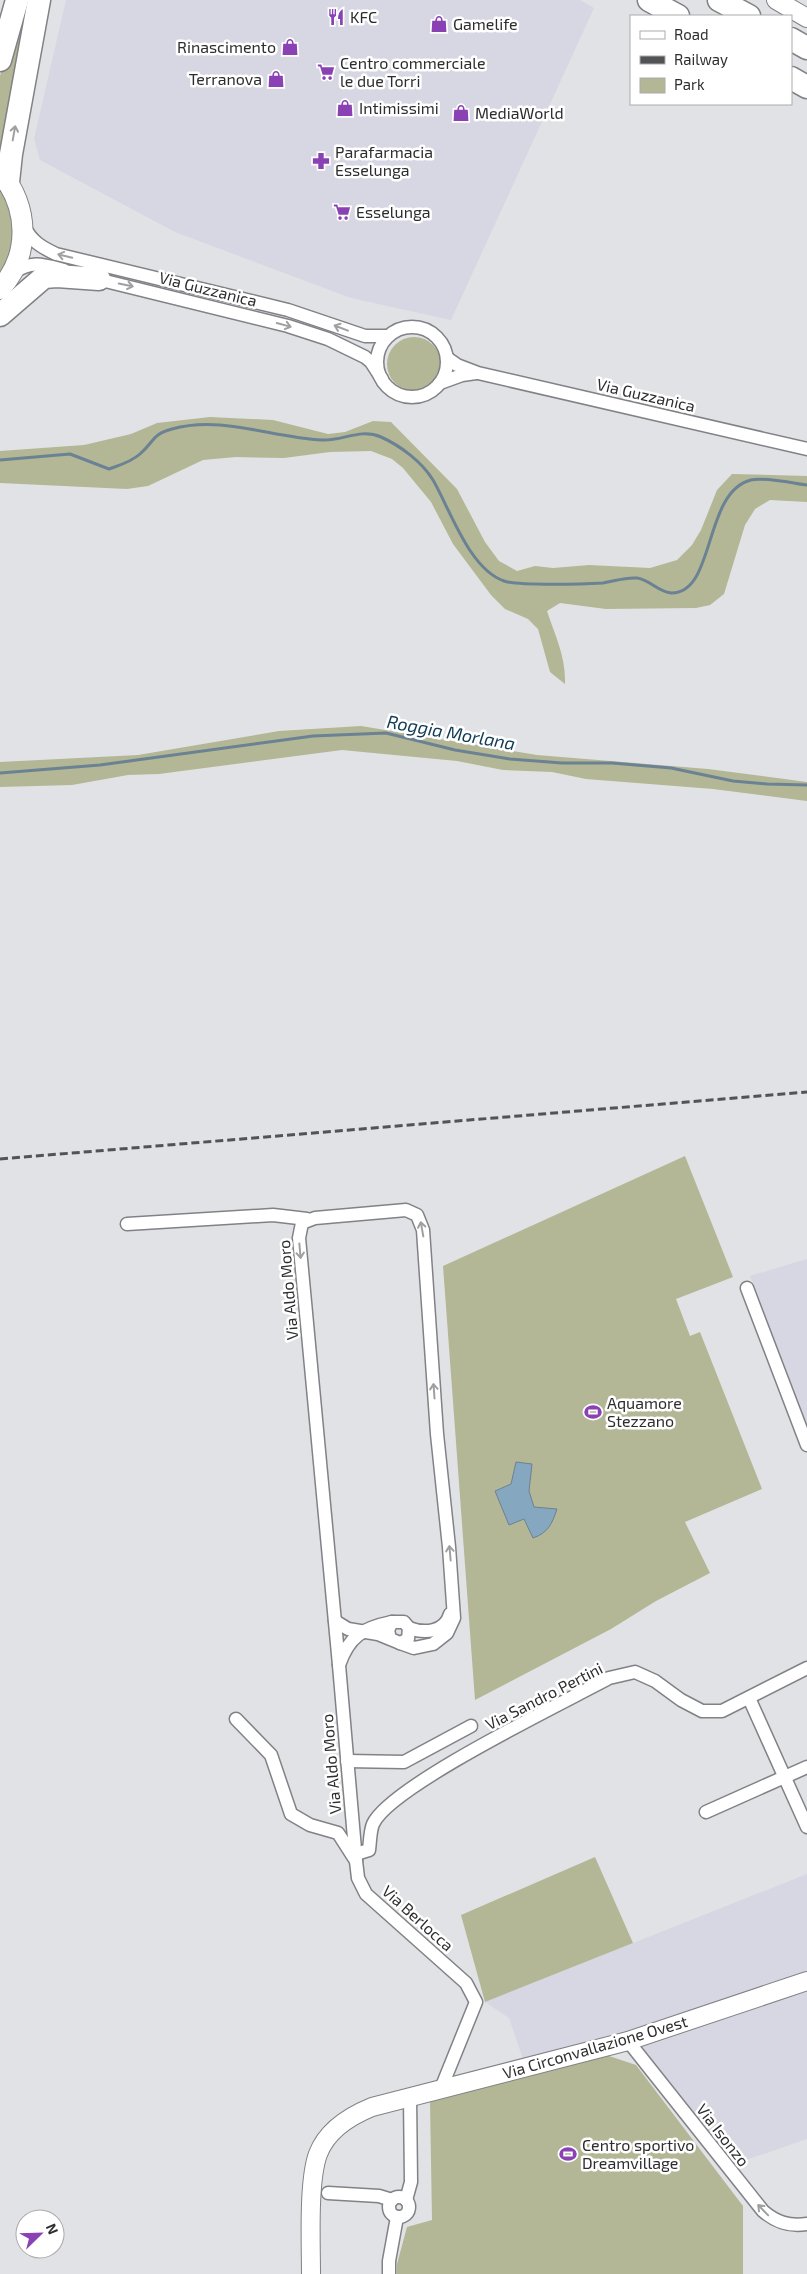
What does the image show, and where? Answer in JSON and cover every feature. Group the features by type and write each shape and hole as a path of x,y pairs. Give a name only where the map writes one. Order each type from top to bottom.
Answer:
{"highway":[{"path":"0,60 17,0"},
{"path":"4,177 39,0"},
{"path":"649,0 676,15"},
{"path":"719,0 747,15"},
{"path":"792,40 807,48"},
{"path":"792,79 807,87"},
{"path":"0,315 44,277 98,279"}],"main road":[{"path":"0,289 12,273 19,257 23,240 23,223 16,194 4,177"}],"street":[{"path":"776,0 807,18"},
{"name":"Via Guzzanica","path":"23,223 29,236 40,246 56,254 288,310 365,336 388,336 401,329 422,328 439,340 447,358 463,368 478,373 807,449"},
{"name":"Via Guzzanica","path":"12,273 24,266 44,264 288,326 328,339 365,356 372,362 389,388 399,394 410,397 421,396 432,391 440,383 462,375 478,373"},
{"path":"382,379 378,368 378,356 381,346 388,336"},
{"path":"440,383 447,367 447,358"},
{"name":"Via Aldo Moro","path":"336,1621 348,1629 364,1630 414,1648 433,1644 448,1634 454,1618 437,1434 423,1230 417,1215 406,1210 307,1219 302,1223 299,1238 336,1621 356,1858"},
{"path":"127,1224 273,1215 307,1219"},
{"path":"747,1288 807,1445"},
{"path":"339,1665 345,1648 354,1637 364,1630 392,1622 404,1622 409,1628 422,1633 438,1628 448,1620 454,1602"},
{"path":"392,1622 388,1630 395,1641 408,1639 409,1628"},
{"name":"Via Sandro Pertini","path":"356,1858 369,1850 373,1824 402,1794 455,1761 609,1678 635,1672 655,1681 702,1711 722,1711 807,1668"},
{"path":"749,1698 807,1827"},
{"name":"Via Berlocca","path":"236,1719 271,1755 291,1814 310,1825 338,1833 356,1858 358,1878 366,1894 466,1983 476,2002 440,2091"},
{"path":"348,1761 404,1762 471,1726"},
{"path":"706,1812 807,1767"},
{"name":"Via Circonvallazione Ovest","path":"311,2274 312,2190 318,2154 331,2134 351,2117 372,2107 628,2041 807,1981"},
{"name":"Via Isonzo","path":"628,2041 763,2211 773,2219 797,2226 807,2224"},
{"path":"397,2217 407,2214 409,2210 406,2200 411,2182 410,2097"},
{"path":"328,2193 379,2196 392,2200 397,2198 406,2200"},
{"path":"392,2200 390,2210 397,2217"},
{"path":"389,2274 389,2261 397,2217"}],"shaded area":[{"path":"66,0 580,0 594,8 451,320 351,298 175,232 40,160 34,139"},
{"path":"807,1259 807,1424 750,1276"},
{"path":"807,1874 807,1975 631,2032 524,2062 509,2018 485,2002"},
{"path":"807,1991 807,2139 731,2165 640,2044"}],"green space":[{"path":"21,0 36,0 0,168 0,76"},
{"path":"0,181 18,233 0,282"},
{"path":"409,337 419,337 429,341 437,349 441,364 437,379 429,387 419,391 409,391 399,387 391,379 387,369 387,359 391,349 399,341"},
{"path":"210,417 273,420 328,434 345,432 373,421 391,422 457,489 485,542 499,561 517,571 535,566 553,568 589,565 650,568 677,560 692,545 701,530 717,490 732,474 807,476 807,502 770,500 755,509 745,525 724,594 710,605 696,608 606,609 560,603 547,611 562,655 565,684 550,672 538,629 528,619 505,609 491,595 453,544 431,502 403,468 392,459 371,451 330,452 284,458 236,457 203,460 148,486 127,489 0,483 0,451 84,445 131,434 157,423"},
{"path":"361,726 537,755 708,769 807,782 807,801 713,789 586,779 552,772 503,770 457,761 342,750 159,774 128,775 72,785 0,787 0,762 138,755 279,731"},
{"name":"Aquamore Stezzano","path":"685,1156 733,1277 676,1299 690,1336 700,1332 762,1489 685,1522 710,1573 656,1601 611,1629 475,1700 443,1266"},
{"path":"595,1857 633,1943 485,2002 461,1915"},
{"name":"Centro sportivo Dreamvillage","path":"606,2055 636,2065 743,2206 743,2274 397,2274 397,2264 407,2227 432,2220 430,2102"}],"water":[{"path":"516,1462 532,1464 529,1491 534,1507 557,1509 549,1527 533,1538 524,1519 509,1525 495,1491 511,1484"}],"waterway":[{"path":"0,460 70,454 109,469 137,457 161,433 191,425 247,428 322,440 359,434 373,435 396,445 423,467 433,480 471,551 481,564 492,574 504,581 511,583 582,584 637,578 663,591 672,593 686,588 696,577 725,503 736,488 757,479 807,485"},
{"name":"Roggia Morlana","path":"0,773 100,765 313,736 386,733 455,750 510,759 562,763 612,763 671,768 733,781 807,785"}],"railway":[{"path":"0,1159 807,1092"}],"place":[{"name":"KFC","path":"336,17"},
{"name":"Gamelife","path":"439,24"},
{"name":"Rinascimento","path":"290,47"},
{"name":"Centro commerciale le due Torri","path":"326,72"},
{"name":"Terranova","path":"276,79"},
{"name":"Intimissimi","path":"345,108"},
{"name":"MediaWorld","path":"461,113"},
{"name":"Parafarmacia Esselunga","path":"321,161"},
{"name":"Esselunga","path":"342,212"},
{"name":"Aquamore Stezzano","path":"593,1412"},
{"name":"Centro sportivo Dreamvillage","path":"568,2154"}]}
